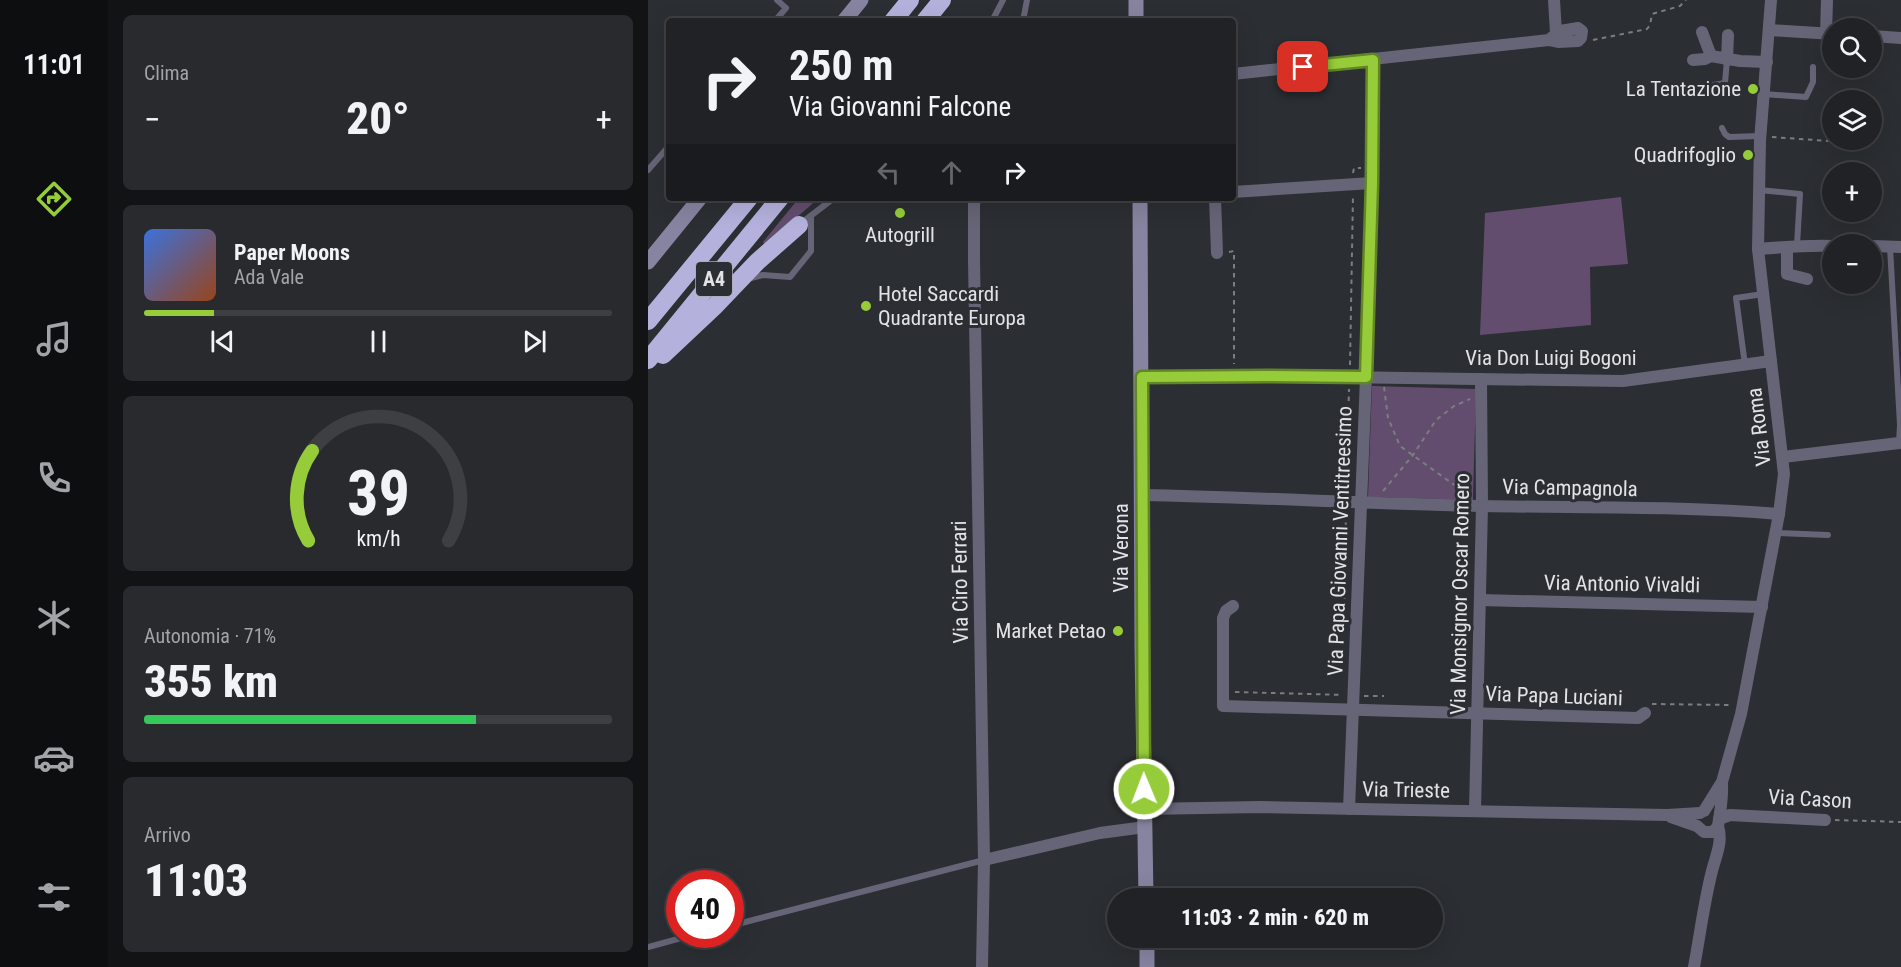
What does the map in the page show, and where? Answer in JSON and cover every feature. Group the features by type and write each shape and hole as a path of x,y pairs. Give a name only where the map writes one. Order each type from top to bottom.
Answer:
{"highway":[{"path":"895,18 910,0"},
{"path":"927,18 942,0"},
{"name":"A4","path":"648,321 746,201"},
{"name":"A4","path":"648,360 778,201"},
{"path":"648,367 676,345 757,262 805,220"}],"street":[{"path":"846,18 861,0"},
{"path":"1136,0 1136,18"},
{"path":"1554,0 1552,36 1558,42 1578,41"},
{"name":"Via Roma","path":"1712,871 1718,854 1721,834 1718,820 1722,809 1722,782 1742,706 1785,474 1758,249 1761,136 1771,0"},
{"path":"1827,0 1828,18"},
{"path":"1769,30 1822,34"},
{"path":"1702,32 1711,56"},
{"path":"1727,60 1728,35"},
{"path":"1236,74 1373,60 1552,36"},
{"path":"1882,37 1901,38"},
{"path":"1693,60 1711,56 1727,60 1767,62"},
{"name":"Via Papa Giovanni Ventitreesimo","path":"1349,809 1366,377 1373,60"},
{"path":"1236,192 1372,183"},
{"name":"Via Ciro Ferrari","path":"975,201 984,861 982,967"},
{"name":"Via Verona","path":"1140,201 1146,888"},
{"path":"1215,201 1217,253"},
{"path":"648,262 696,203"},
{"path":"1792,246 1787,274 1807,279"},
{"path":"1758,249 1822,246"},
{"name":"Via Don Luigi Bogoni","path":"1142,377 1366,377 1623,381 1771,361"},
{"name":"Via Monsignor Oscar Romero","path":"1475,811 1482,506 1481,379"},
{"path":"1783,457 1900,442"},
{"name":"Via Campagnola","path":"1142,495 1482,506 1716,510 1779,514"},
{"name":"Via Antonio Vivaldi","path":"1480,600 1762,607"},
{"path":"1223,692 1223,618 1226,611 1233,606"},
{"name":"Via Papa Luciani","path":"1223,692 1223,706 1638,718 1645,714"},
{"name":"Via Roma","path":"1702,812 1722,782"},
{"name":"Via Trieste","path":"1144,809 1260,807 1667,815 1702,812"},
{"path":"1694,967 1712,871 1709,843 1701,829 1697,817 1702,812 1713,811 1718,820 1713,832 1701,829"},
{"name":"Via Trieste","path":"1667,815 1701,829"},
{"name":"Via Cason","path":"1718,820 1730,815 1825,820"},
{"path":"984,861 1100,833 1145,826"},
{"path":"1147,948 1147,967"}],"lane":[{"path":"777,0 786,8 778,18"},
{"path":"994,18 1003,0"},
{"path":"1024,18 1027,0"},
{"path":"1701,87 1725,83 1727,60"},
{"path":"1764,94 1806,97 1813,82 1814,67"},
{"path":"1722,128 1729,137 1761,136"},
{"path":"648,170 666,149"},
{"path":"1759,190 1800,194 1792,246"},
{"path":"736,283 758,275 790,277 811,251 805,220 830,201"},
{"path":"1896,247 1900,442"},
{"path":"1745,364 1737,298 1763,294"},
{"path":"1775,533 1828,535"},
{"path":"744,922 984,861"},
{"path":"648,947 666,942"}],"path":[{"path":"1578,41 1647,29 1652,14 1680,6 1686,0"},
{"path":"1761,136 1822,140"},
{"path":"1344,615 1353,170 1362,168 1364,165"},
{"path":"1217,253 1234,251 1234,376"},
{"path":"1383,378 1388,418 1400,446 1454,484 1468,489 1482,489"},
{"path":"1380,502 1384,490 1413,455 1436,420 1454,406 1481,394"},
{"path":"1223,692 1343,695"},
{"path":"1645,714 1644,704 1742,706"},
{"name":"Via Cason","path":"1825,820 1901,822"}],"shaded area":[{"path":"1621,197 1628,264 1590,267 1591,325 1480,335 1485,213"},
{"path":"797,201 816,201 765,245 763,242"},
{"path":"1372,386 1476,389 1473,500 1368,497"}],"place":[{"name":"La Tentazione","path":"1753,89"},
{"name":"Quadrifoglio","path":"1748,155"},
{"name":"Autogrill","path":"900,213"},
{"name":"Hotel Saccardi Quadrante Europa","path":"866,306"},
{"name":"Market Petao","path":"1118,631"}],"route":[{"path":"1144,789 1142,377 1366,377 1373,60 1303,67"}]}
